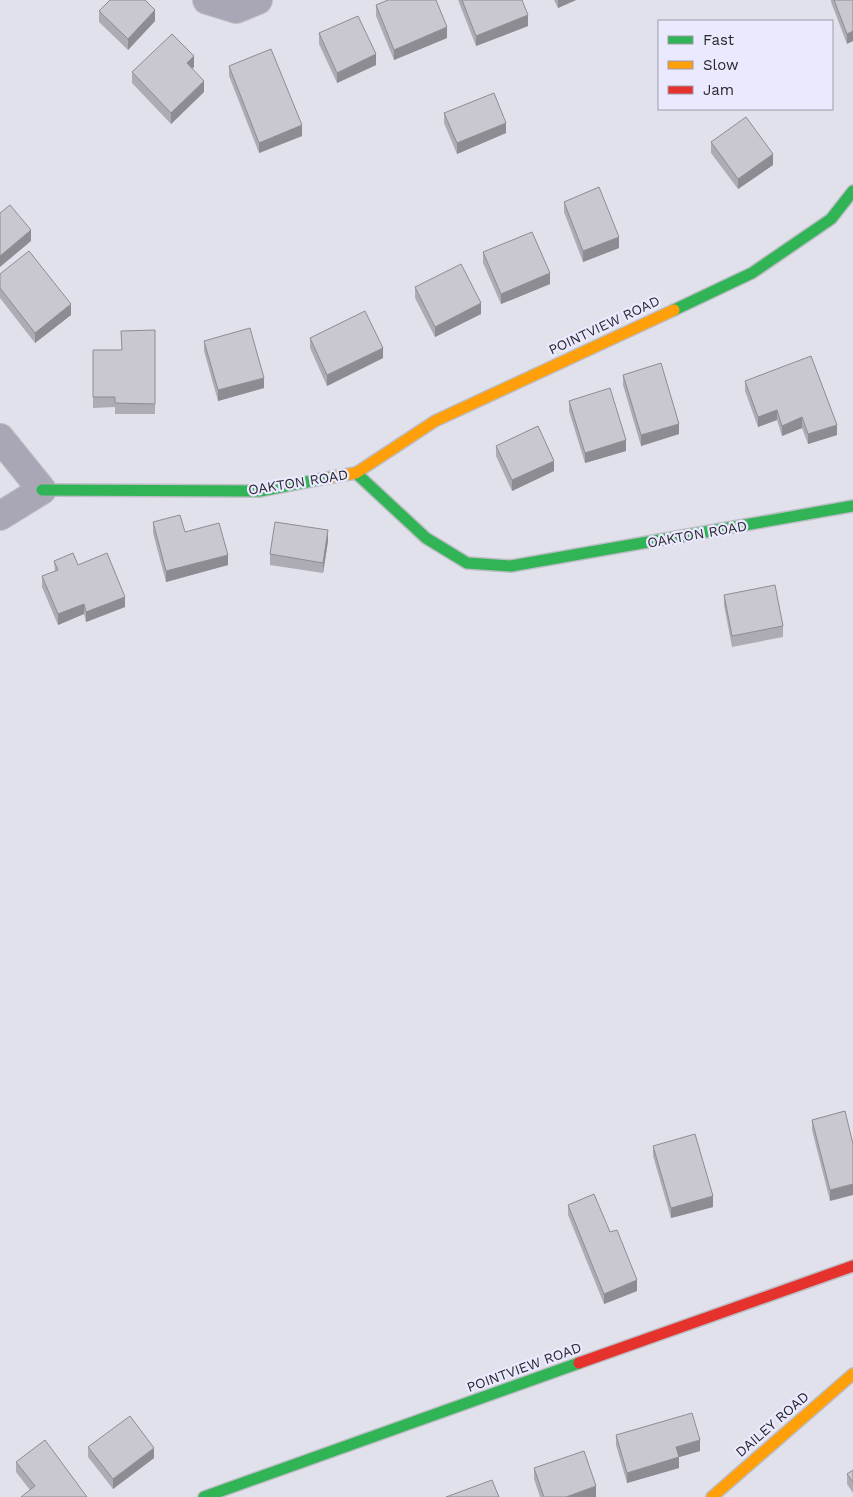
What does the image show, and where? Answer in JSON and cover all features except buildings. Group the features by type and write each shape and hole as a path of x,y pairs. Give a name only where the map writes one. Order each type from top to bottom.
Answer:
{"street":[{"path":"208,0 236,9 258,0"},
{"name":"POINTVIEW ROAD","path":"356,473 435,421 752,272 831,219 853,191"},
{"path":"0,438 42,490 0,516"},
{"name":"OAKTON ROAD","path":"42,490 260,491 356,473 426,538 467,563 511,566 853,506"},
{"name":"POINTVIEW ROAD","path":"204,1497 853,1266"},
{"name":"DAILEY ROAD","path":"712,1497 853,1374"}],"traffic: fast":[{"path":"674,310 752,273 831,219 853,191"},
{"path":"356,473 426,538 467,563 511,566 853,506"},
{"path":"42,490 260,491 332,477"},
{"path":"204,1497 579,1363"}],"traffic: slow":[{"path":"332,477 356,473 435,421 674,310"},
{"path":"712,1497 853,1374"}],"traffic: jam":[{"path":"579,1363 853,1266"}]}
